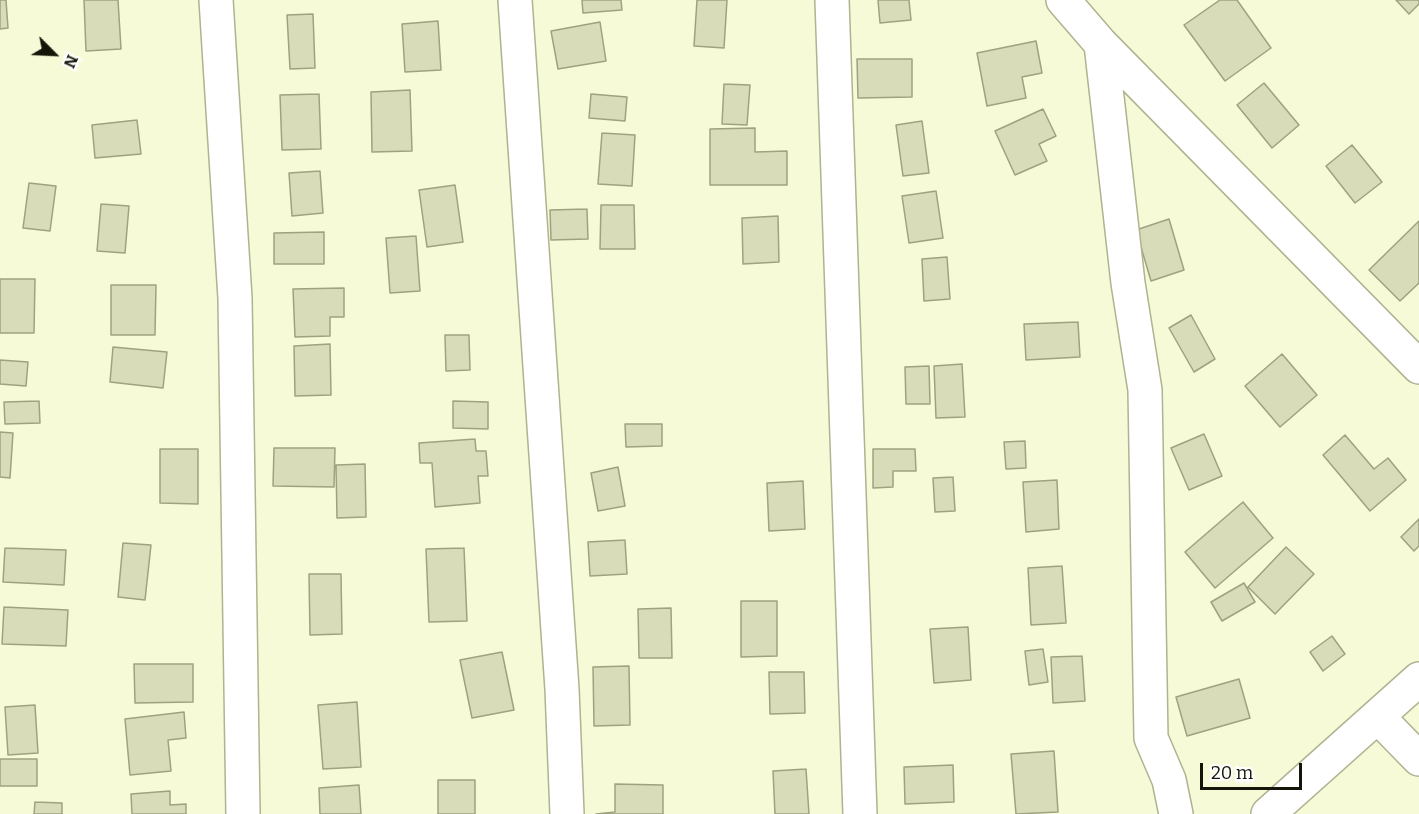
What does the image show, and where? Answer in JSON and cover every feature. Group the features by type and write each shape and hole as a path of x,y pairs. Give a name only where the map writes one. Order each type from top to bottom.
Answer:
{"street":[{"path":"216,0 235,298 243,814"},
{"path":"515,0 562,689 567,814"},
{"path":"832,0 860,814"},
{"path":"1063,0 1101,44 1419,367"},
{"path":"1101,44 1128,283 1145,390 1151,738 1169,780 1176,814"},
{"path":"1268,814 1419,679"},
{"path":"1378,717 1419,759"}],"building":[{"path":"0,0 6,0 8,28 0,29"},
{"path":"84,0 118,0 121,49 86,51"},
{"path":"582,0 621,0 622,10 583,13"},
{"path":"697,0 727,0 724,48 694,46"},
{"path":"878,0 909,0 911,20 880,23"},
{"path":"1220,0 1237,0 1271,48 1225,81 1184,25"},
{"path":"1396,0 1419,0 1419,4 1409,14"},
{"path":"313,14 315,68 290,69 287,15"},
{"path":"438,21 441,70 405,72 402,24"},
{"path":"600,22 606,61 558,69 551,31"},
{"path":"1036,41 1042,73 1022,77 1026,98 987,106 977,53"},
{"path":"857,59 912,59 912,97 858,98"},
{"path":"1264,83 1299,125 1272,148 1237,105"},
{"path":"724,84 750,85 747,125 722,124"},
{"path":"410,90 412,151 372,152 371,92"},
{"path":"319,94 321,149 282,150 280,95"},
{"path":"591,94 627,97 625,121 589,118"},
{"path":"1043,109 1056,136 1039,144 1047,161 1015,175 995,131"},
{"path":"137,120 141,154 95,158 92,125"},
{"path":"922,121 929,173 903,176 896,125"},
{"path":"755,128 755,152 787,151 787,185 710,185 710,129"},
{"path":"602,133 635,135 632,186 598,184"},
{"path":"1352,145 1382,182 1355,203 1326,166"},
{"path":"320,171 323,213 292,216 289,173"},
{"path":"29,183 56,186 50,231 23,228"},
{"path":"455,185 463,242 427,247 419,190"},
{"path":"936,191 943,238 909,243 902,196"},
{"path":"101,204 129,206 125,253 97,251"},
{"path":"601,205 634,205 635,249 600,249"},
{"path":"587,209 588,239 551,240 550,210"},
{"path":"778,216 779,262 743,264 742,218"},
{"path":"1169,219 1184,270 1151,281 1136,230"},
{"path":"1419,221 1419,283 1400,301 1369,270"},
{"path":"324,232 324,264 274,264 274,233"},
{"path":"416,236 420,291 390,293 386,238"},
{"path":"947,257 950,299 924,301 922,259"},
{"path":"0,279 35,279 34,333 0,333"},
{"path":"111,285 156,285 155,335 111,335"},
{"path":"344,288 344,317 330,317 330,336 295,337 293,289"},
{"path":"1191,315 1215,359 1194,372 1169,328"},
{"path":"1078,322 1080,357 1026,360 1024,324"},
{"path":"445,335 469,335 470,370 446,371"},
{"path":"330,344 331,395 295,396 294,346"},
{"path":"113,347 167,352 163,388 110,382"},
{"path":"1282,354 1317,395 1280,427 1245,386"},
{"path":"0,360 28,362 26,386 0,384"},
{"path":"962,364 965,417 936,418 934,366"},
{"path":"929,366 930,404 906,404 905,367"},
{"path":"39,401 40,423 5,424 4,402"},
{"path":"453,401 488,402 488,429 453,428"},
{"path":"625,424 662,424 662,446 626,447"},
{"path":"0,432 13,433 10,478 0,477"},
{"path":"1204,434 1222,476 1189,490 1171,448"},
{"path":"1345,435 1374,469 1388,458 1406,480 1370,511 1323,455"},
{"path":"475,439 476,451 486,451 488,476 478,476 480,503 435,507 432,463 420,463 419,443"},
{"path":"1025,441 1026,468 1006,469 1004,442"},
{"path":"274,448 335,448 334,487 273,486"},
{"path":"160,449 198,449 198,504 160,503"},
{"path":"873,449 915,449 916,471 893,471 893,487 873,488"},
{"path":"365,464 366,517 337,518 336,465"},
{"path":"618,467 625,506 598,511 591,473"},
{"path":"953,477 955,511 935,512 933,478"},
{"path":"1057,480 1059,529 1026,532 1023,482"},
{"path":"803,481 805,529 769,531 767,483"},
{"path":"1243,502 1273,538 1215,588 1185,552"},
{"path":"1419,519 1419,546 1414,551 1401,537"},
{"path":"625,540 627,574 590,576 588,542"},
{"path":"123,543 151,545 145,600 118,597"},
{"path":"1286,547 1314,574 1275,614 1248,587"},
{"path":"5,548 66,550 64,585 3,582"},
{"path":"464,548 467,621 429,622 426,549"},
{"path":"1062,566 1066,623 1031,625 1028,568"},
{"path":"309,574 341,574 342,634 310,635"},
{"path":"1244,583 1255,602 1222,621 1211,602"},
{"path":"741,601 777,601 777,656 741,657"},
{"path":"4,607 68,610 66,646 2,644"},
{"path":"671,608 672,658 639,658 638,609"},
{"path":"968,627 971,680 934,683 930,629"},
{"path":"1332,636 1345,654 1323,671 1310,652"},
{"path":"1043,649 1048,682 1029,685 1025,651"},
{"path":"502,652 514,710 472,718 460,660"},
{"path":"1082,656 1085,701 1053,703 1051,657"},
{"path":"134,664 193,664 193,702 135,703"},
{"path":"629,666 630,725 594,726 593,667"},
{"path":"769,672 804,672 805,713 770,714"},
{"path":"1239,679 1250,718 1187,736 1176,697"},
{"path":"357,702 361,767 323,769 318,705"},
{"path":"35,705 38,753 8,755 5,707"},
{"path":"184,712 186,738 168,740 171,771 130,775 125,719"},
{"path":"1054,751 1058,812 1016,814 1011,754"},
{"path":"0,759 37,759 37,786 0,786"},
{"path":"953,765 954,802 905,804 904,767"},
{"path":"806,769 809,814 775,814 773,771"},
{"path":"438,780 475,780 475,814 438,814"},
{"path":"615,784 663,785 663,814 596,814 615,812"},
{"path":"359,785 361,814 320,814 319,788"},
{"path":"170,791 170,805 186,804 186,814 132,814 131,794"},
{"path":"35,802 62,803 62,814 34,814"}]}
